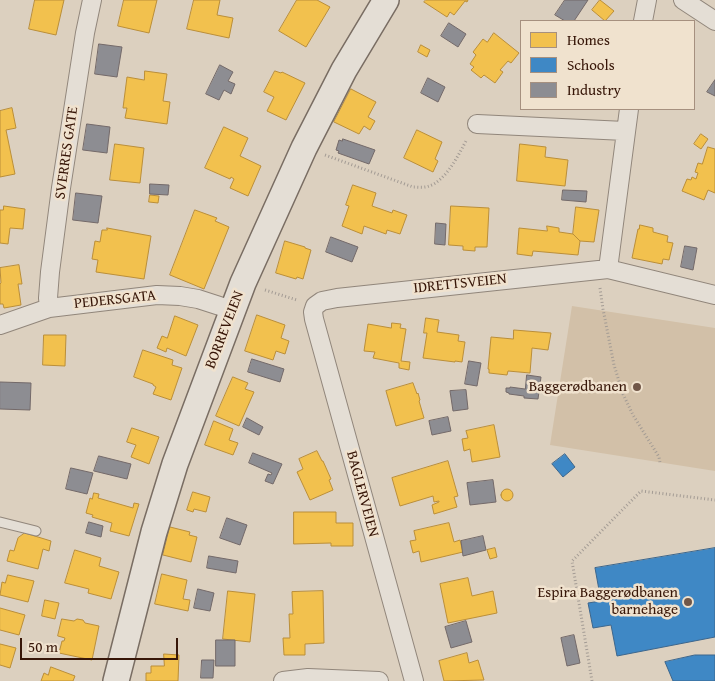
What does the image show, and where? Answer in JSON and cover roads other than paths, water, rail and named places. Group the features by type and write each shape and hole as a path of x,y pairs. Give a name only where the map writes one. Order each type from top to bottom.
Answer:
{"main road":[{"name":"BORREVEIEN","path":"116,681 159,515 175,464 232,310 304,148 344,70 386,0"}],"street":[{"name":"SVERRES GATE","path":"49,308 48,298 61,188 85,33 92,0"},
{"path":"643,20 647,0"},
{"path":"683,0 715,21"},
{"path":"603,270 629,110"},
{"path":"477,124 625,131"},
{"name":"IDRETTSVEIEN","path":"315,306 322,301 337,298 603,270 715,295"},
{"name":"PEDERSGATA","path":"0,326 49,308 157,295 198,299 232,310"},
{"name":"BAGLERVEIEN","path":"315,306 314,319 414,681"},
{"path":"283,681 308,678 379,681"}],"lane":[{"path":"0,522 36,531"}],"place":[{"name":"Baggerødbanen","path":"637,387"},
{"name":"Espira Baggerødbanen barnehage","path":"688,602"}]}
